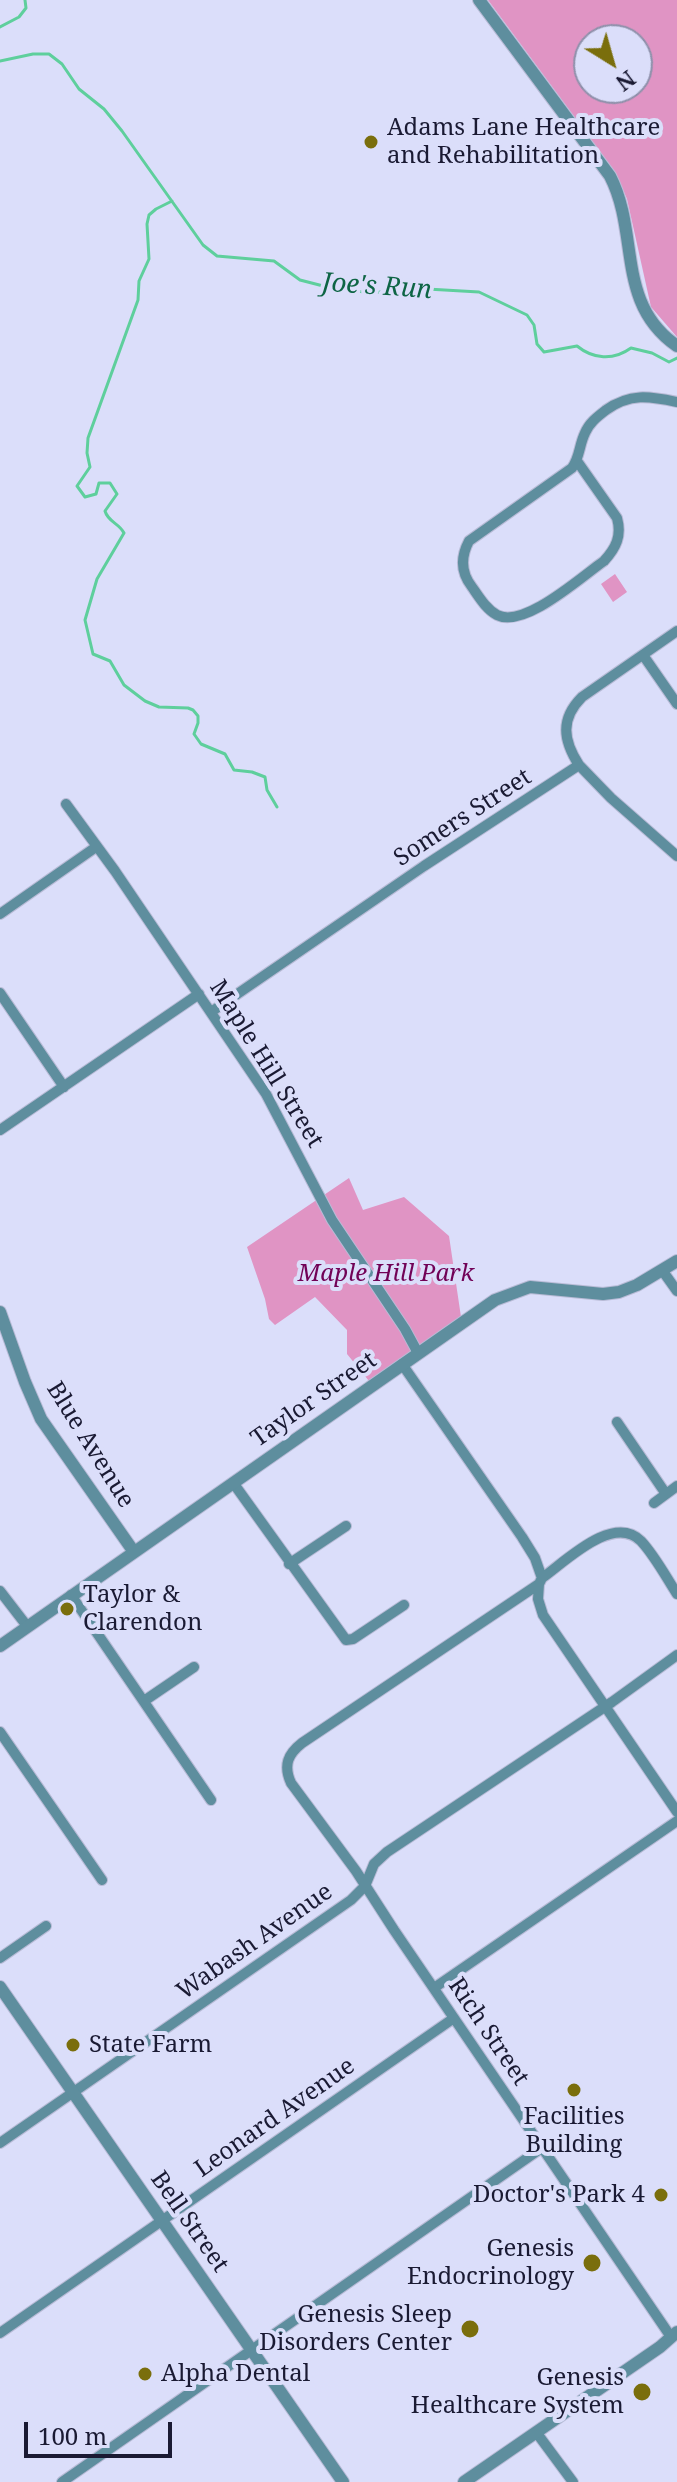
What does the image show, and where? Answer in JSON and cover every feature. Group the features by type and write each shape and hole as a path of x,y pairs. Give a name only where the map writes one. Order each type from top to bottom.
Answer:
{"street":[{"path":"479,0 610,176 620,201 634,280 642,306 657,330 677,346"},
{"path":"577,461 617,518 618,541 613,552 530,613 508,618 497,615 466,579 464,549 469,541 572,468 590,424 614,404 636,396 677,402"},
{"path":"677,631 582,697 567,714 567,737 571,753 579,765 598,786 677,856"},
{"path":"643,655 677,704"},
{"name":"Somers Street","path":"211,1012 424,866 579,765"},
{"name":"Maple Hill Street","path":"66,804 266,1094 332,1220 418,1353"},
{"path":"0,914 96,847"},
{"path":"0,993 64,1087"},
{"path":"0,1130 199,994"},
{"name":"Taylor Street","path":"0,1646 495,1300 519,1289 542,1287 611,1293 637,1285 677,1261"},
{"path":"662,1270 677,1291"},
{"name":"Blue Avenue","path":"0,1312 41,1419 134,1552"},
{"path":"402,1364 535,1558 540,1581 538,1599 543,1615 677,1812"},
{"path":"617,1422 666,1494"},
{"path":"234,1484 346,1640 353,1639 404,1605"},
{"path":"654,1503 677,1486"},
{"path":"289,1564 346,1526"},
{"path":"540,1581 602,1536 622,1532 637,1538 677,1594"},
{"name":"Rich Street","path":"540,1581 295,1749 287,1760 288,1776 674,2335"},
{"path":"0,1591 27,1626"},
{"path":"71,1595 211,1800"},
{"name":"Wabash Avenue","path":"0,2143 351,1900 365,1886 374,1864 387,1852 677,1655"},
{"path":"144,1701 194,1667"},
{"path":"0,1732 102,1880"},
{"path":"434,1988 677,1821"},
{"path":"0,1958 46,1926"},
{"name":"Bell Street","path":"0,1987 343,2482"},
{"name":"Leonard Avenue","path":"0,2333 454,2018"},
{"path":"62,2482 543,2147"},
{"path":"464,2482 674,2335"},
{"path":"536,2432 573,2482"}],"green space":[{"path":"488,0 677,0 677,337 651,307 627,199 616,173"},
{"path":"615,574 627,592 613,602 601,584"},
{"name":"Maple Hill Park","path":"349,1178 363,1210 404,1197 449,1236 461,1317 369,1381 347,1354 347,1330 315,1297 275,1325 269,1319 247,1247"}],"waterway":[{"name":"Joe's Run","path":"0,27 19,17 26,8 25,0"},
{"name":"Joe's Run","path":"0,61 49,54 62,64 79,89 104,109 122,131 203,245 217,256 274,261 300,280 331,288 373,293 410,288 479,292 527,315 534,325 537,344 544,352 577,346 590,354 610,357 631,348 652,353 669,362 677,358"},
{"path":"172,201 149,215 149,259 139,281 138,300 88,438 90,467 77,486 85,497 96,494 99,483 110,483 117,494 105,511 124,533 97,579 85,620 93,654 110,661 124,685 159,707 193,710 198,716 194,734 201,744 225,754 234,770 265,777 267,790 277,807"}],"place":[{"name":"Adams Lane Healthcare and Rehabilitation","path":"371,142"},
{"name":"Taylor & Clarendon","path":"67,1609"},
{"name":"State Farm","path":"73,2045"},
{"name":"Facilities Building","path":"574,2090"},
{"name":"Doctor's Park 4","path":"661,2195"},
{"name":"Genesis Endocrinology","path":"592,2263"},
{"name":"Genesis Sleep Disorders Center","path":"470,2329"},
{"name":"Alpha Dental","path":"145,2374"},
{"name":"Genesis Healthcare System","path":"642,2392"}]}
